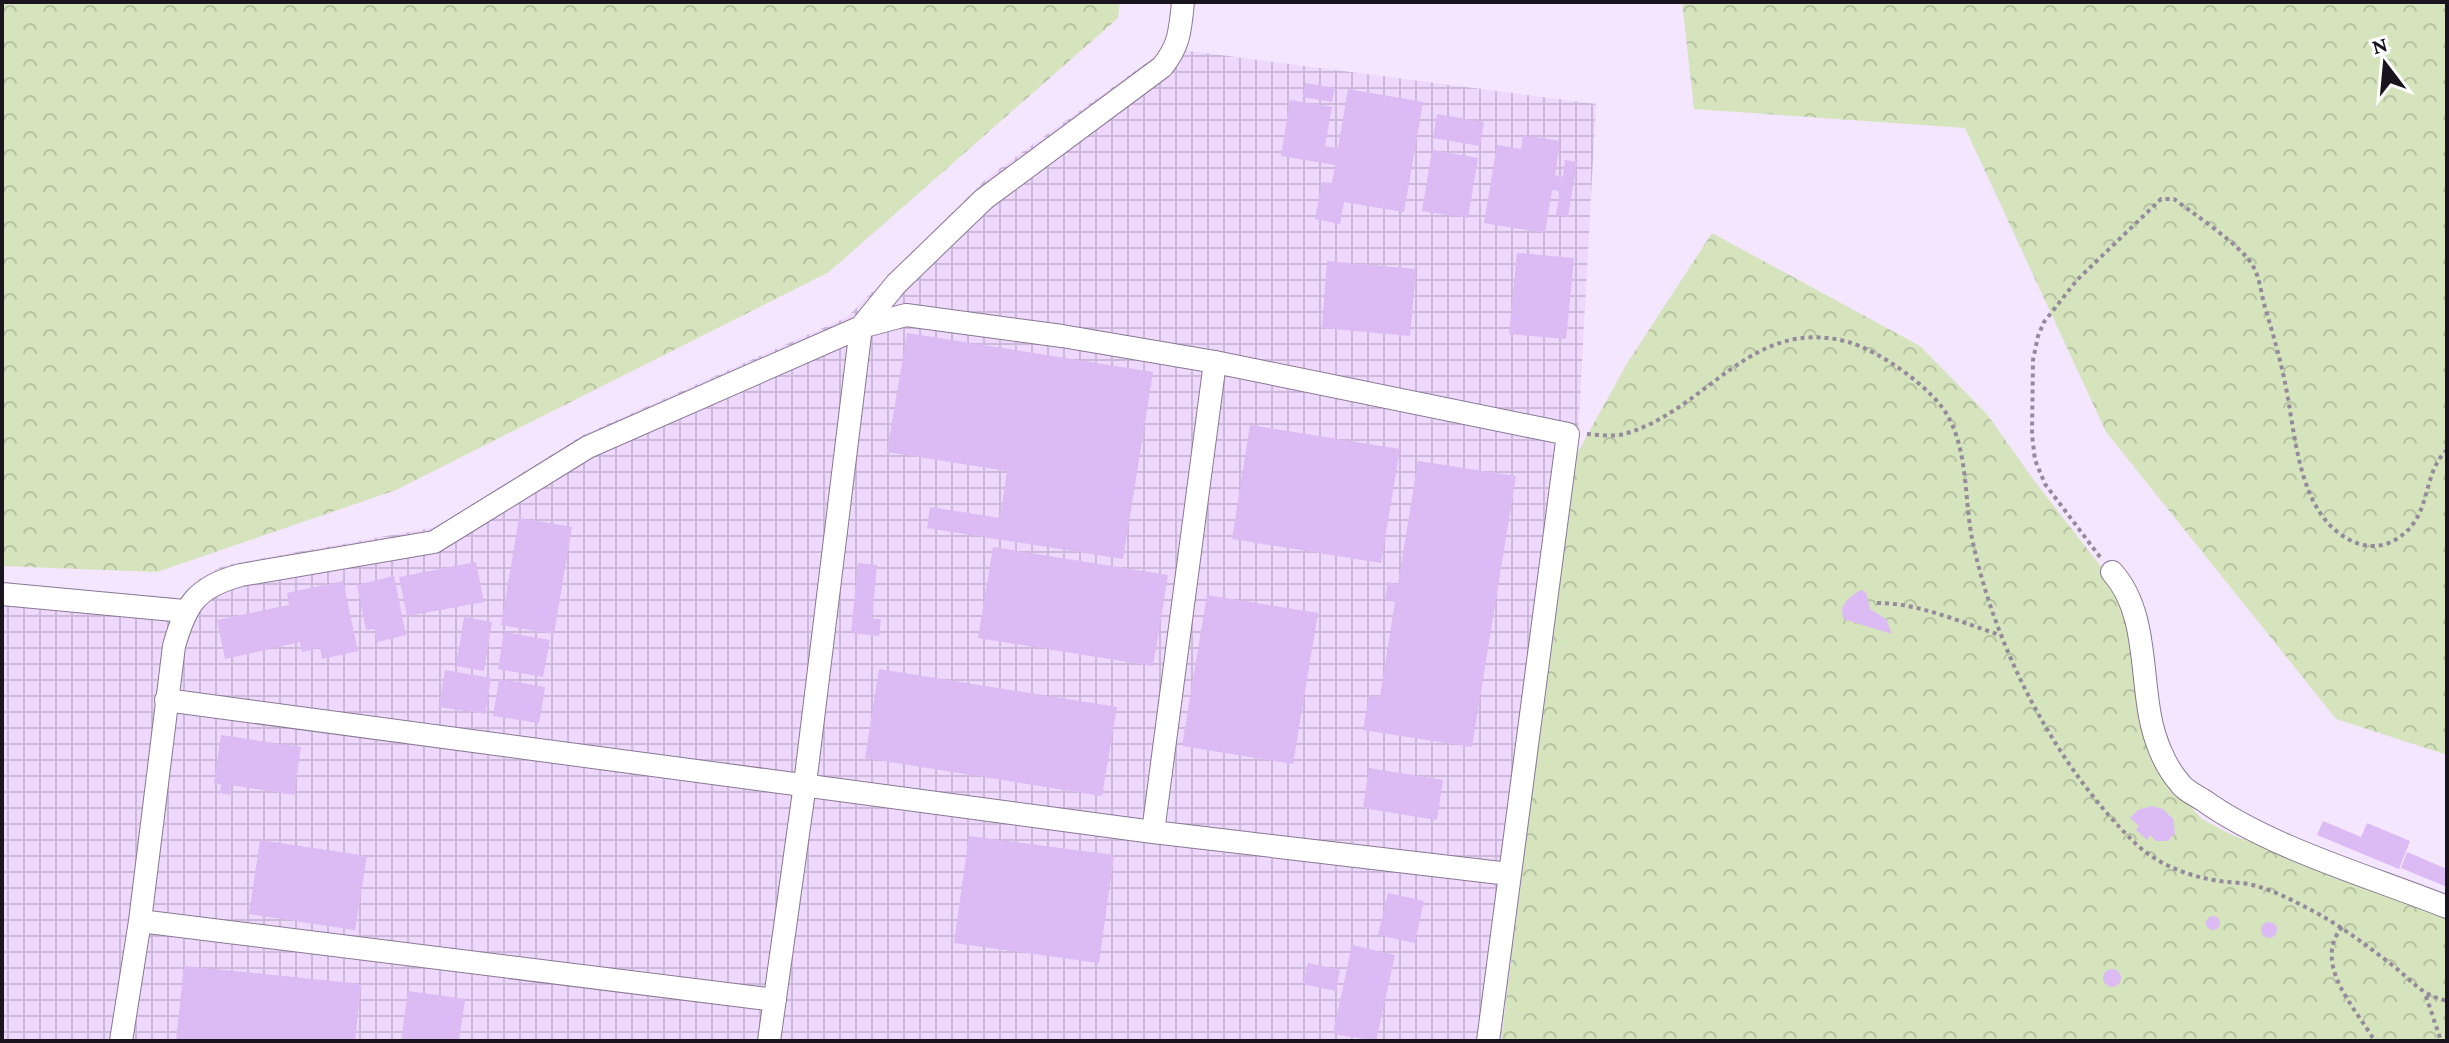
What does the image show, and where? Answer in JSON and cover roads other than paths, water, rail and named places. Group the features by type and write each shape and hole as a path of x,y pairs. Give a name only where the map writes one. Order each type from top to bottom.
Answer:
{"street":[{"path":"769,1041 805,784 861,327 896,284 984,199 1162,67 1177,45 1183,2"},
{"path":"121,1041 140,921 174,646 184,611 201,594 222,580 434,542 588,447 861,327 906,315 1062,336 1215,362 1568,434 1488,1041"},
{"path":"1153,832 1215,362"},
{"path":"2112,572 2130,597 2151,719 2159,748 2179,783 2226,817 2304,852 2447,907"},
{"path":"2,594 184,611"},
{"path":"166,700 1153,832 1509,874"},
{"path":"140,921 775,1000"}]}
